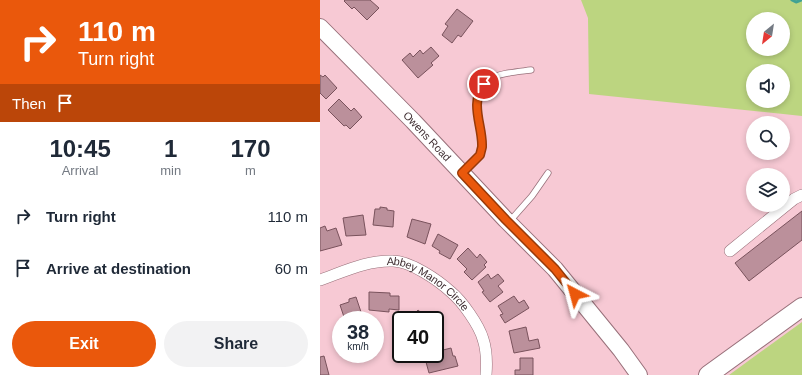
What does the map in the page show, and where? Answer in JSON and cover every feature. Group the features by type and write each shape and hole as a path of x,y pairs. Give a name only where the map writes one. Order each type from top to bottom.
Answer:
{"main road":[{"path":"708,375 802,306"}],"street":[{"name":"Owens Road","path":"320,28 408,116 509,223 555,269 621,350 639,375"},
{"path":"730,251 794,199 802,195"},
{"name":"Abbey Manor Circle","path":"320,280 375,261 395,261 411,266 428,275 451,292 470,314 483,338 487,358 486,375"}],"lane":[{"path":"462,173 480,155 482,147 476,99 479,90 484,84 500,74 531,70"},
{"path":"509,223 532,196 548,173"}],"green space":[{"path":"581,0 802,0 802,116 589,94 588,18"},
{"path":"802,322 802,375 729,375"}],"building":[{"path":"370,0 379,8 367,20 354,7 352,9 344,1"},
{"path":"457,9 473,21 461,37 458,35 452,43 442,35 448,26 445,24"},
{"path":"431,47 439,56 431,63 433,65 418,78 402,60 410,53 413,57 420,50 423,54"},
{"path":"320,75 323,77 325,75 337,88 326,99 320,93"},
{"path":"339,99 351,111 354,108 362,117 350,129 346,125 344,126 328,110"},
{"path":"380,207 394,211 393,227 373,225 375,209 380,209"},
{"path":"802,211 802,240 749,281 735,263"},
{"path":"363,215 366,235 346,236 343,218"},
{"path":"412,219 431,224 425,244 407,237"},
{"path":"325,226 327,231 336,228 342,245 320,251 320,228"},
{"path":"438,234 458,245 450,259 439,253 440,251 432,246"},
{"path":"468,248 477,258 480,254 487,262 484,265 486,267 472,280 464,272 467,269 457,259"},
{"path":"488,274 491,279 498,274 504,281 498,286 503,292 490,302 482,292 484,291 478,282"},
{"path":"369,292 390,293 390,296 399,296 399,310 389,309 389,312 369,310"},
{"path":"514,296 519,303 524,300 529,308 505,323 500,315 503,314 498,306"},
{"path":"356,297 361,311 342,311 340,305 349,302 349,299"},
{"path":"526,327 529,341 538,339 540,348 514,353 509,331"},
{"path":"451,348 458,366 429,373 426,363 444,363 444,350"},
{"path":"324,356 329,375 320,375 320,357"},
{"path":"520,358 533,358 533,375 515,375 515,370 520,370"}],"waterway":[{"path":"792,0 796,2 801,0"}],"route":[{"path":"484,84 479,90 476,99 482,147 480,155 462,173 555,269 575,294"}]}
